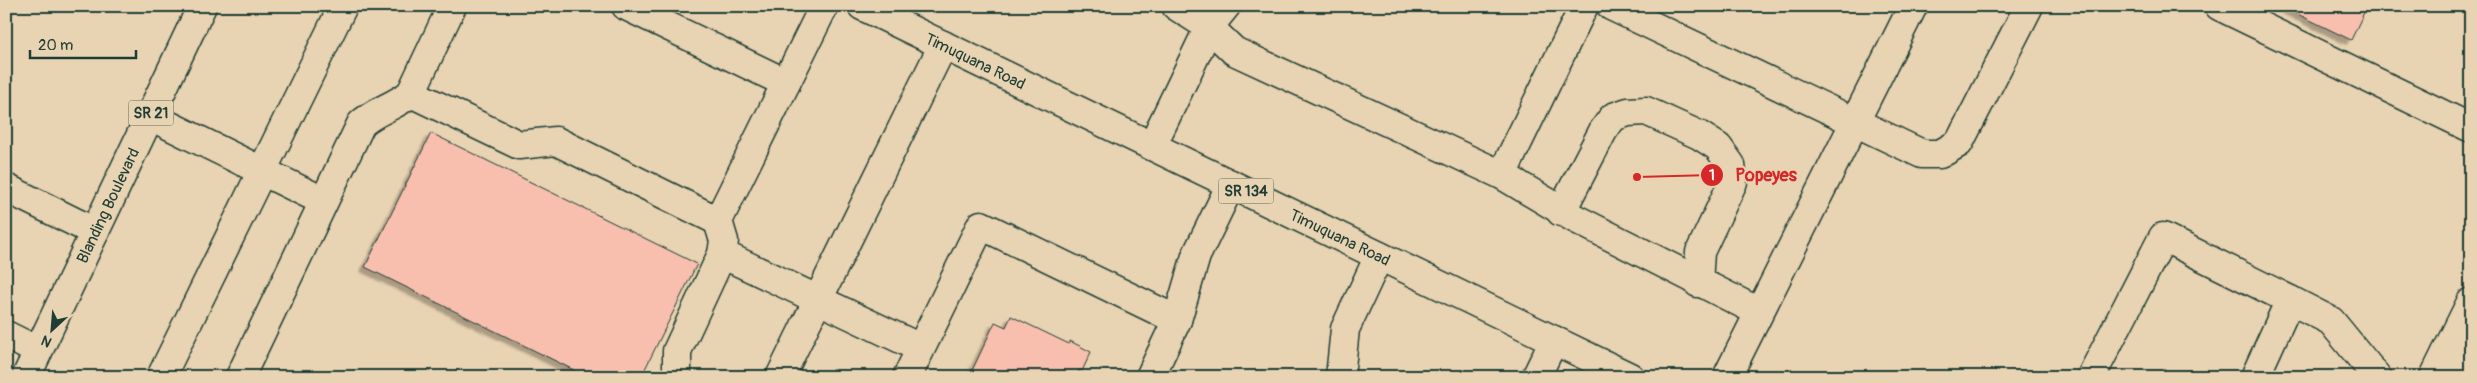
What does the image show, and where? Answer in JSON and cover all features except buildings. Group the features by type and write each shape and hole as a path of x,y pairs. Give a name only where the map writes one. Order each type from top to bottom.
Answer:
{"main road":[{"name":"Blanding Boulevard","path":"26,377 202,6"},
{"path":"161,377 343,6"},
{"path":"240,377 361,124 366,119 396,105 411,93 452,6"},
{"path":"626,6 786,83"},
{"path":"677,377 677,351 722,254 724,241 718,221 824,6"},
{"name":"Timuquana Road","path":"862,6 1630,377"},
{"path":"1176,6 1218,16"},
{"path":"1502,175 1584,6"},
{"path":"1611,6 1922,154 1940,154 1960,143 2028,6"},
{"path":"1727,377 1913,6"},
{"path":"2219,6 2471,128"},
{"path":"1152,146 1218,16"},
{"path":"1218,16 1234,51 1502,175 1562,212 1698,283 1759,312"},
{"path":"780,377 943,46"},
{"path":"411,93 519,145 556,141 718,221"},
{"path":"1562,212 1613,117 1628,112 1646,111 1699,135 1718,146 1731,165 1733,182 1700,252 1698,283"},
{"path":"150,116 324,201"},
{"path":"1150,377 1177,320 1196,256 1231,184"},
{"path":"6,188 95,232"},
{"path":"907,377 981,224 1177,320"},
{"path":"2091,377 2163,238 2330,321 2377,377"},
{"path":"722,254 920,348"},
{"path":"1340,377 1346,329 1379,256"},
{"path":"2254,377 2290,300"},
{"path":"2434,377 2471,302"},
{"path":"6,335 38,351"},
{"path":"1536,377 1554,340"},
{"path":"2446,353 2471,365"}],"place":[{"name":"Popeyes","path":"1637,177"}]}
